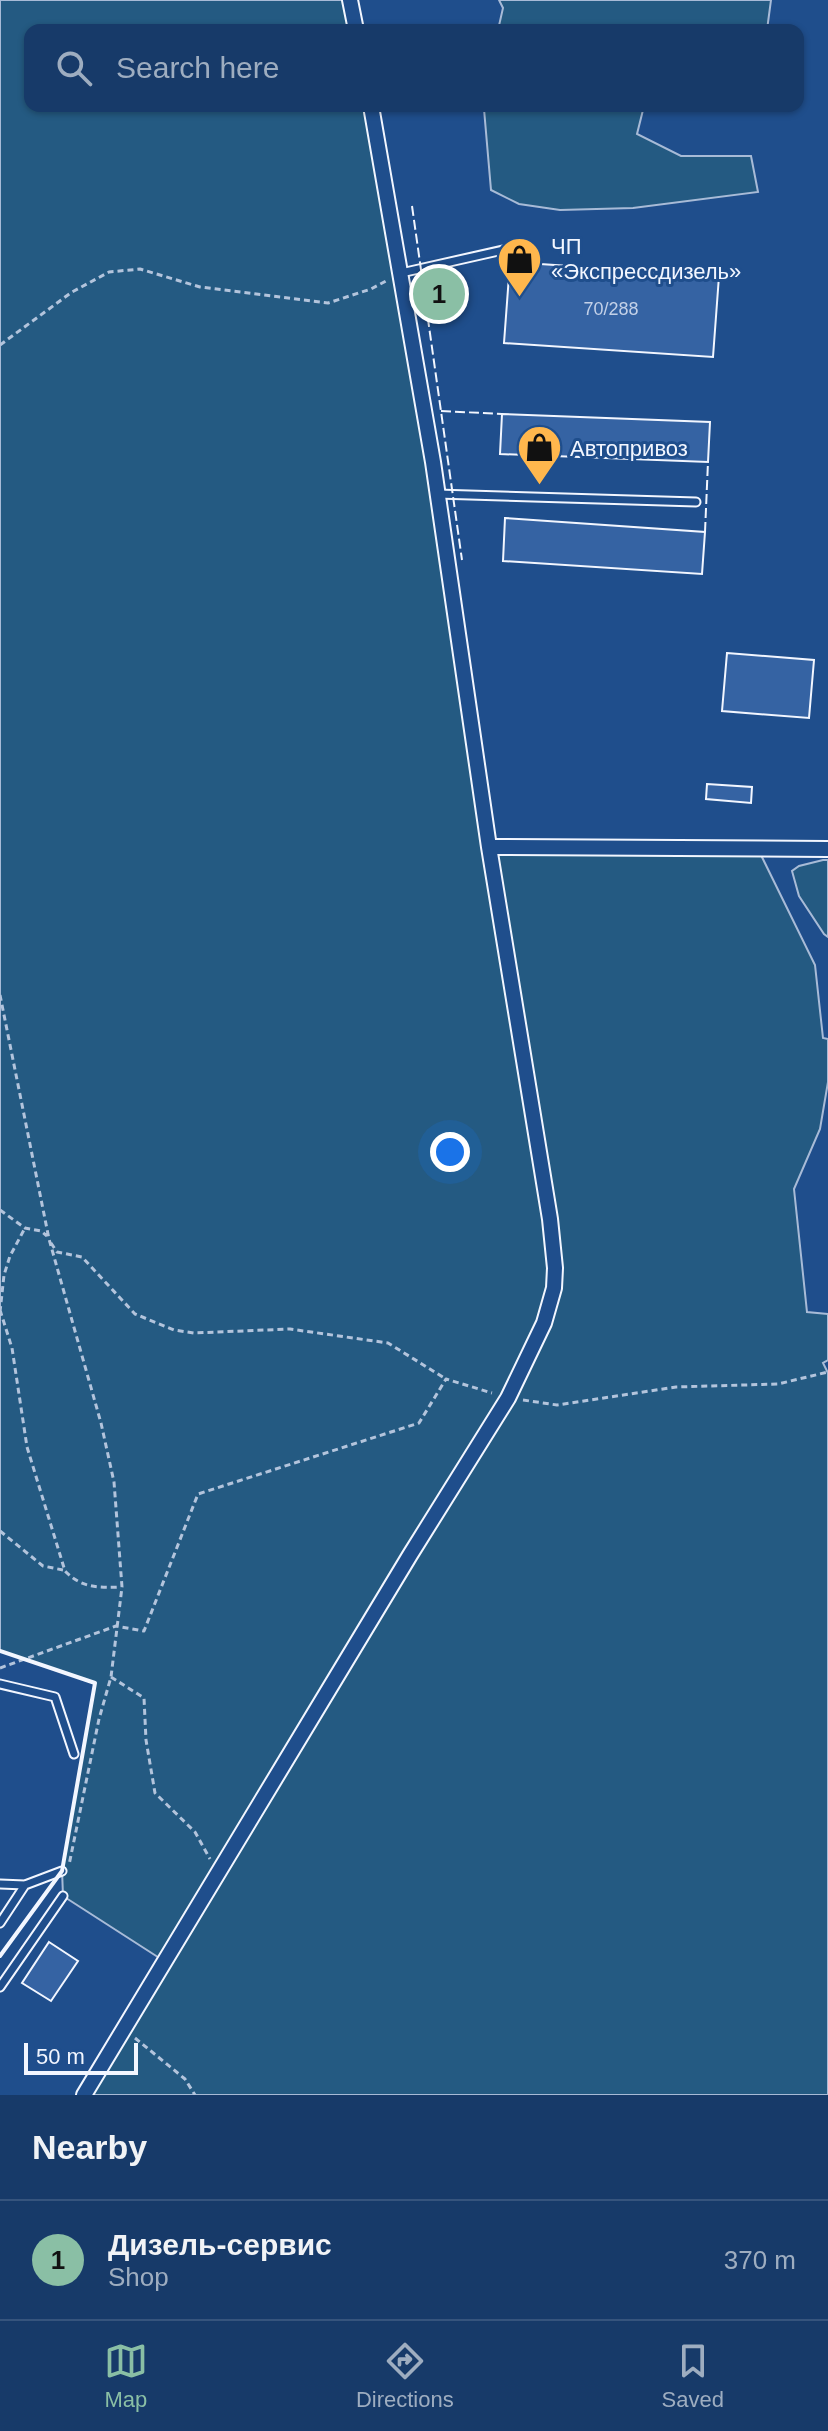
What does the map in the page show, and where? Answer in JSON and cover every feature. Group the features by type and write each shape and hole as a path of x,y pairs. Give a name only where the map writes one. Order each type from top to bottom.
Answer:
{"street":[{"path":"350,0 355,24"},
{"path":"84,2095 508,1398 544,1323 554,1288 555,1268 547,1204 489,847 437,494 372,112"},
{"path":"489,847 828,849"}],"lane":[{"path":"399,273 521,246"},
{"path":"437,494 696,502"},
{"path":"0,1684 55,1697 74,1754"},
{"path":"0,1884 25,1885 65,1868"},
{"path":"0,1923 25,1885"},
{"path":"0,1987 63,1896"}],"path":[{"path":"0,345 72,292 109,272 140,269 200,287 328,303 371,289 399,273"},
{"path":"0,995 49,1239 101,1423 114,1482 122,1587 111,1677 65,1868"},
{"path":"0,1210 25,1228 41,1231 57,1252 77,1255 91,1264 135,1314 174,1330 194,1333 290,1329 388,1343 446,1379 508,1398 557,1405 676,1387 778,1384 828,1372"},
{"path":"25,1228 4,1275 0,1311 12,1348 27,1447 65,1571"},
{"path":"0,1668 116,1626 144,1631 198,1494 419,1423 446,1379"},
{"path":"0,1531 43,1566 65,1571 80,1584 101,1588 122,1587"},
{"path":"111,1677 144,1698 146,1740 155,1793 195,1832 218,1873"},
{"path":"124,2029 185,2079 195,2095"}],"shaded area":[{"path":"0,0 350,0 355,24 24,24 24,112 372,112 489,846 758,849 815,965 823,1038 828,1039 828,1082 820,1129 794,1189 807,1312 828,1314 828,1360 823,1363 828,1373 828,2095 84,2095 164,1961 63,1896 62,1870 95,1683 0,1651"},
{"path":"499,0 771,0 768,24 499,24 503,8"},
{"path":"484,112 642,112 637,134 681,156 751,156 758,192 633,208 560,210 519,204 491,190"},
{"path":"828,860 828,937 799,896 792,871"}],"building":[{"path":"510,262 719,276 713,357 504,343"},
{"path":"502,414 710,422 708,462 500,454"},
{"path":"505,518 705,532 702,574 503,561"},
{"path":"727,653 814,660 809,718 722,711"},
{"path":"707,784 752,787 751,803 706,799"},
{"path":"49,1942 78,1961 51,2001 22,1983"}],"fence":[{"path":"412,206 462,560"},
{"path":"441,411 502,414"},
{"path":"705,532 708,462"}],"wall":[{"path":"0,1651 95,1683 62,1871 0,1956"}],"place":[{"name":"Дизель-сервис","path":"439,294"},
{"name":"ЧП «Экспрессдизель»","path":"520,298"},
{"name":"Автопривоз","path":"539,487"}]}
